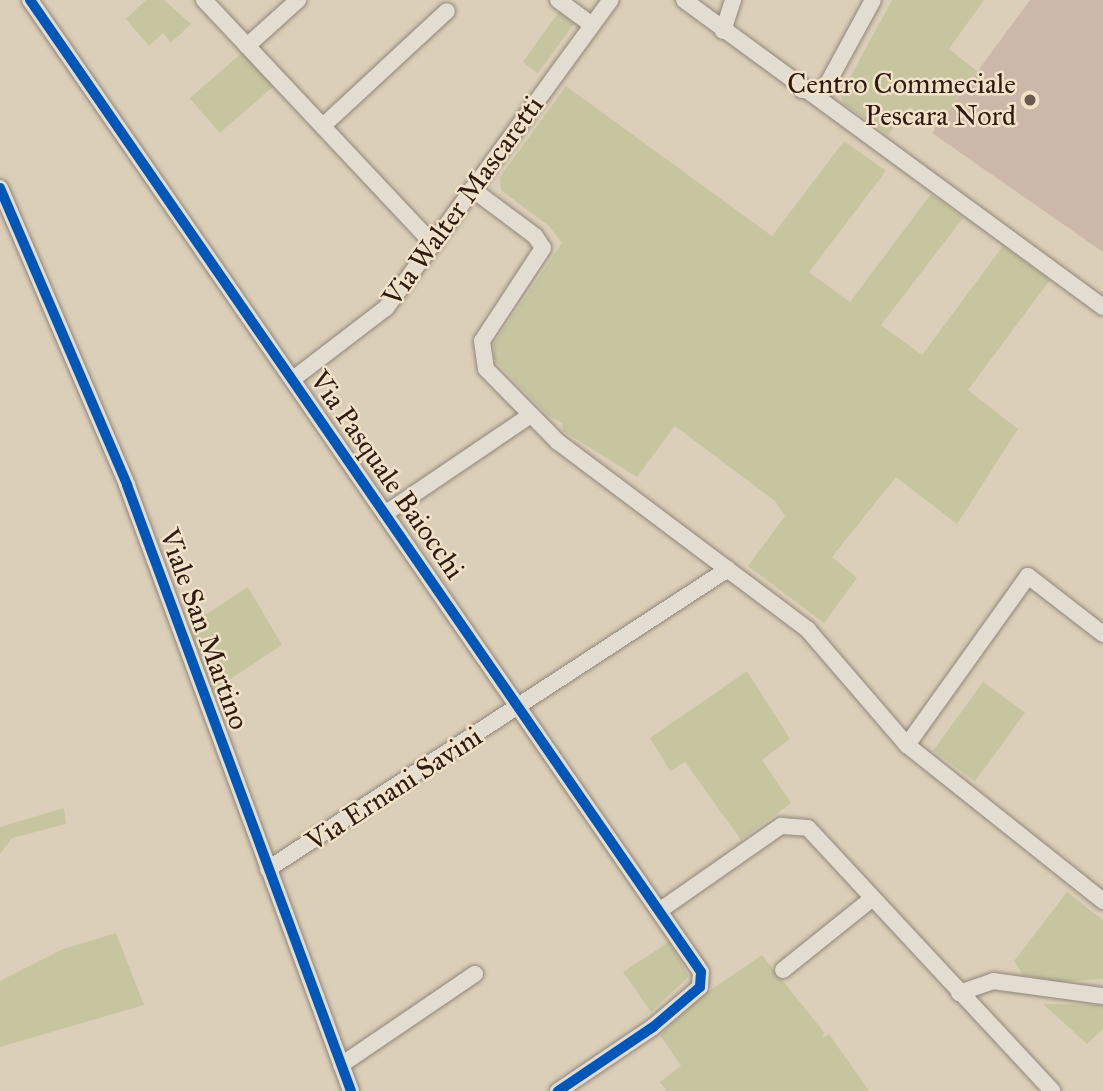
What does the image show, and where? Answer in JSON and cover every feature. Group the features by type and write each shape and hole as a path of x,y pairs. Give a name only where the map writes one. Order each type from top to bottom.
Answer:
{"street":[{"name":"Via Pasquale Baiocchi","path":"30,0 386,513 703,979 653,1027 558,1091"},
{"path":"204,0 326,124 433,244"},
{"path":"247,46 298,0"},
{"path":"558,0 592,25"},
{"name":"Via Walter Mascaretti","path":"293,379 370,325 433,244 611,0"},
{"path":"684,0 845,122 1103,307"},
{"path":"723,31 733,0"},
{"path":"845,122 832,92 839,69 873,0"},
{"path":"326,124 447,11"},
{"path":"800,89 824,90 839,69"},
{"name":"Viale San Martino","path":"0,188 127,485 351,1091"},
{"path":"472,189 535,236 543,248 482,341 481,352 486,369 558,442 808,630 907,745 1103,901"},
{"path":"386,513 531,415"},
{"name":"Via Ernani Savini","path":"268,869 729,569"},
{"path":"907,745 1028,576 1103,634"},
{"path":"659,911 792,823 816,835 958,993 1052,1091"},
{"path":"783,970 873,898"},
{"path":"341,1065 475,974"},
{"path":"958,993 993,981 1103,996"}],"shaded area":[{"path":"146,0 164,0 191,24 171,43 163,33 149,46 126,19"},
{"path":"892,0 984,0 949,49 977,71 935,129 910,107 888,135 843,103 841,94"},
{"path":"559,12 574,23 538,73 523,62"},
{"path":"244,51 274,86 220,133 190,98"},
{"path":"566,86 772,236 844,141 886,171 809,272 850,302 931,194 963,218 881,325 922,355 1003,246 1050,280 968,390 1018,429 957,524 896,477 832,557 857,578 824,623 748,566 785,516 775,501 675,426 637,477 563,431 562,423 547,415 494,359 494,343 562,243 549,226 501,190 500,177"},
{"path":"248,587 282,645 211,692 186,627"},
{"path":"747,671 790,739 762,760 791,803 741,840 685,762 670,771 650,738"},
{"path":"983,682 1025,713 975,781 933,751"},
{"path":"64,808 66,824 12,838 0,854 0,827"},
{"path":"1067,892 1103,920 1103,979 1059,982 1023,975 1014,961"},
{"path":"116,933 144,1005 0,1047 0,981 63,949"},
{"path":"669,942 689,976 651,1012 623,972"},
{"path":"762,955 824,1032 823,1038 829,1034 869,1091 667,1091 660,1082 681,1066 660,1035 700,997"},
{"path":"1043,1004 1103,1005 1103,1029 1087,1044"}],"building":[{"name":"Centro Commeciale Pescara Nord","path":"1030,0 1103,0 1103,252 932,133"}],"cycle path":[{"path":"30,0 701,972 700,987 653,1027 558,1091"},
{"path":"0,188 127,485 351,1091"}],"place":[{"name":"Centro Commeciale Pescara Nord","path":"1030,100"}]}
